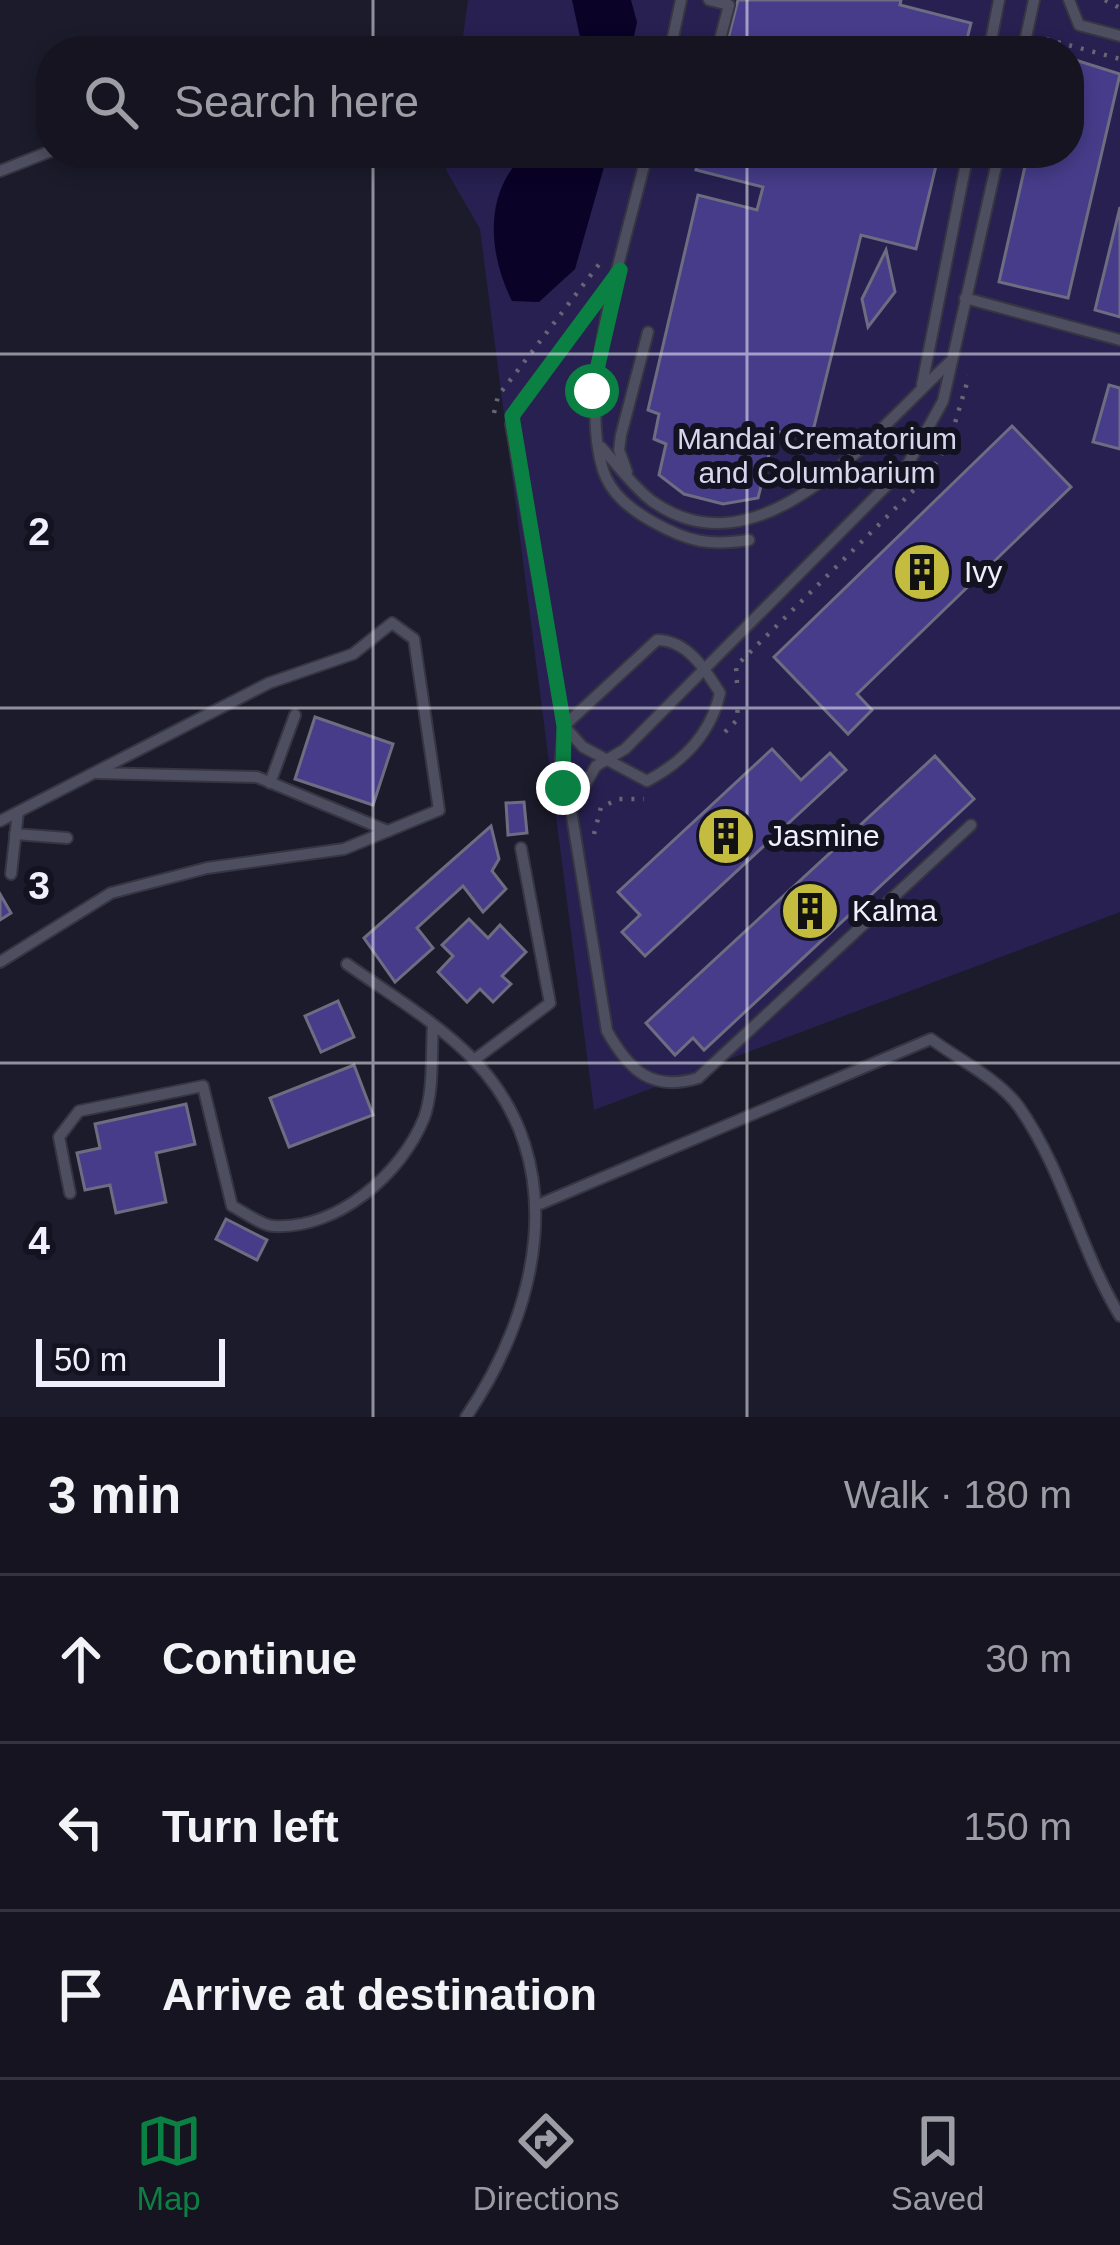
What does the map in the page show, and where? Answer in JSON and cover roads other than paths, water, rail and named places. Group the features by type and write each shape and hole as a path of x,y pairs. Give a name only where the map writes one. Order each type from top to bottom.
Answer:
{"lane":[{"path":"673,36 681,0"},
{"path":"709,0 729,5 721,36"},
{"path":"991,36 999,0"},
{"path":"1026,36 1034,0"},
{"path":"1069,0 1079,25 1120,36"},
{"path":"0,171 36,157"},
{"path":"644,168 592,391 598,445 615,494 637,513 691,543 749,539"},
{"path":"921,388 965,168"},
{"path":"571,810 586,778 705,668 908,464 944,401 995,168"},
{"path":"620,270 512,416 564,726 560,766 607,1031 624,1061 648,1081 678,1084 718,1064 971,825"},
{"path":"965,298 1120,340"},
{"path":"628,476 620,447 648,332"},
{"path":"598,445 653,502 699,520 738,525 798,500 952,359"},
{"path":"0,821 269,682 353,654 392,623 414,639 439,810 344,849 207,868 111,893 0,962"},
{"path":"657,640 671,640 705,668 719,693 713,723 669,769 647,781 583,747 564,726 657,640"},
{"path":"270,783 295,715"},
{"path":"93,773 256,777 388,831"},
{"path":"10,874 18,812"},
{"path":"15,834 67,838"},
{"path":"474,1060 550,1003 521,848"},
{"path":"347,964 434,1025 474,1060 502,1096 524,1147 539,1204 530,1286 501,1360 466,1417"},
{"path":"70,1193 58,1137 79,1111 202,1085 232,1205 271,1227 320,1218 376,1186 406,1154 426,1112 434,1025"},
{"path":"539,1204 931,1039 1016,1103 1055,1171 1120,1316"}],"place":[{"name":"Ivy","path":"922,572"},
{"name":"Jasmine","path":"726,836"},
{"name":"Kalma","path":"810,911"}],"park label":[{"name":"Mandai Crematorium and Columbarium","path":"817,456"}]}
